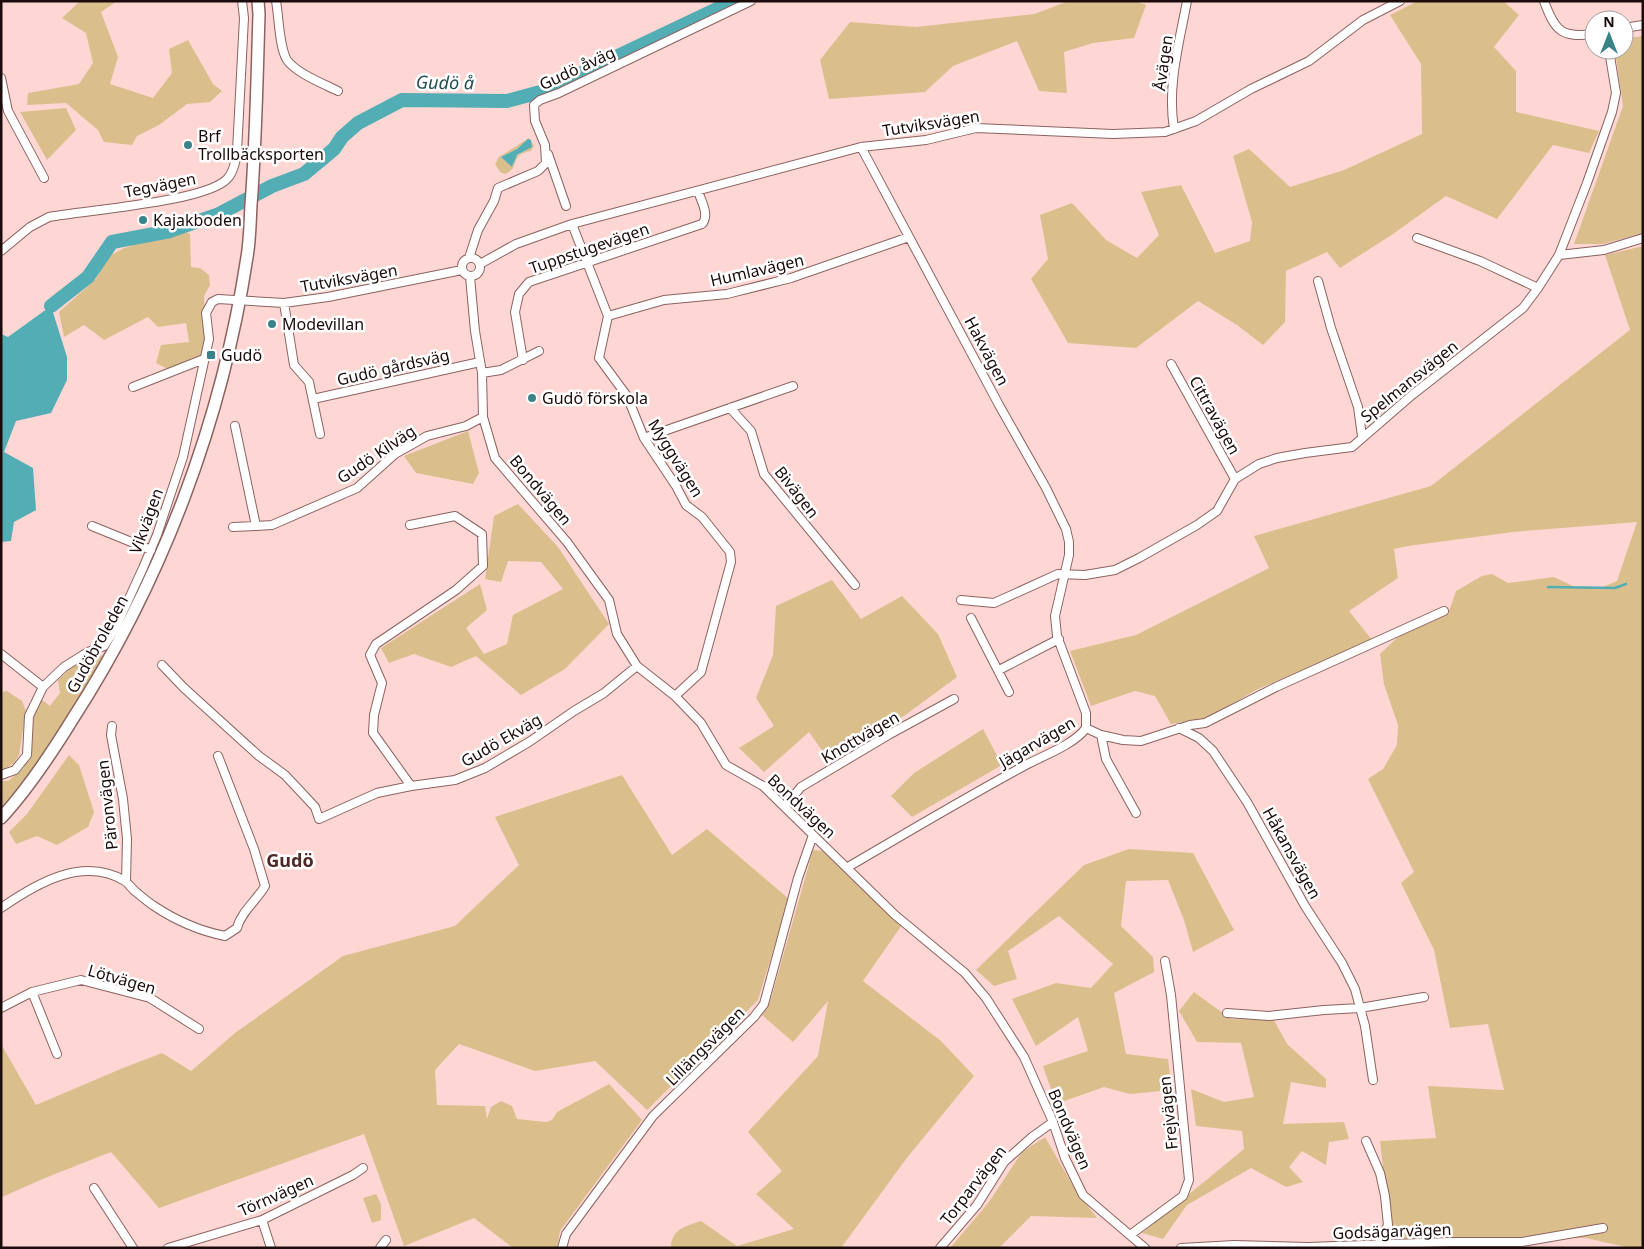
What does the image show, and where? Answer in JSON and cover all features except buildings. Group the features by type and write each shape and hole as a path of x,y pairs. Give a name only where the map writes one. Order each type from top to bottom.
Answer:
{"main road":[{"name":"Gudöbroleden","path":"250,184 251,1"},
{"name":"Gudöbroleden","path":"1,818 55,747 97,682 137,606 164,546 194,470 236,300 240,253 250,184 259,14 258,1"}],"street":[{"name":"Tegvägen","path":"1,251 30,227 49,216 152,202 187,195 212,188 228,179 235,165 237,151 244,18 242,1"},
{"path":"276,1 287,60 299,70 338,91"},
{"name":"Gudö åväg","path":"545,145 535,121 534,105 540,100 559,93 751,1"},
{"name":"Åvägen","path":"1174,129 1171,111 1172,87 1186,1"},
{"name":"Tutviksvägen","path":"480,264 516,244 572,224 861,147 926,140 976,128 1113,134 1166,132 1196,121 1251,89 1309,61 1363,20 1400,1"},
{"path":"1544,1 1552,22 1566,33 1584,36"},
{"name":"Spelmansvägen","path":"1066,574 1085,575 1115,570 1197,525 1217,511 1235,479 1259,464 1305,453 1352,447 1362,436 1523,308 1558,255 1587,183 1612,112 1616,93 1611,60"},
{"path":"1,78 5,112 44,178"},
{"path":"545,145 566,206"},
{"path":"469,258 475,259 480,264 480,272 470,277 462,270 462,263 469,258 478,230 494,200 498,188 538,171 546,162 545,145"},
{"name":"Hakvägen","path":"861,147 1066,529 1069,555 1055,616 1058,639 1086,713 1086,728"},
{"name":"Tuppstugevägen","path":"523,360 515,312 519,294 529,282 702,224 705,221 706,215 698,191"},
{"path":"572,224 608,316"},
{"name":"Humlavägen","path":"608,316 664,300 727,294 791,278 909,236"},
{"path":"1417,238 1480,261 1538,288"},
{"path":"1558,255 1604,250 1643,238"},
{"name":"Tutviksvägen","path":"236,300 284,303 328,297 462,270"},
{"name":"Bondvägen","path":"470,277 475,332 482,373 484,416 495,458 567,542 609,600 617,634 637,666 675,696 701,723 726,765 763,786 895,915 965,973 986,998 1024,1057 1083,1195 1145,1248"},
{"path":"1318,281 1331,328 1358,407 1362,436"},
{"name":"Vikvägen","path":"43,687 64,667 88,652 104,646 115,629 151,550 183,457 209,339 206,313 212,302 218,299 236,300"},
{"path":"284,303 294,365 309,382 320,434"},
{"name":"Myggvägen","path":"608,316 599,358 627,396 644,438 676,486 686,505 702,517 730,552 730,562 701,672 675,696"},
{"path":"482,373 501,370 539,351"},
{"path":"133,387 204,359"},
{"name":"Gudö gårdsväg","path":"313,399 480,362"},
{"name":"Cittravägen","path":"1171,364 1235,479"},
{"path":"644,438 793,386"},
{"name":"Bivägen","path":"730,408 751,431 764,474 855,585"},
{"name":"Gudö Kilväg","path":"233,527 272,525 357,488 395,454 427,436 466,426 484,416"},
{"path":"235,426 256,526"},
{"path":"410,525 455,516 482,534 484,566 456,590 376,644 370,655 382,683 374,715 373,733 411,786"},
{"path":"92,526 151,550"},
{"path":"961,600 994,603 1058,574 1066,574"},
{"name":"Jägarvägen","path":"848,867 1073,740 1086,728 1101,735 1141,742 1179,728 1205,723 1276,687 1444,611"},
{"path":"971,618 1009,692"},
{"path":"999,670 1058,639"},
{"path":"1,654 43,687 29,716 27,755 15,770 1,775"},
{"name":"Gudö Ekväg","path":"162,665 184,688 252,750 285,774 314,807 319,819 377,792 462,779 485,768 530,742 604,692 637,666"},
{"name":"Knottvägen","path":"785,806 801,787 954,699"},
{"name":"Päronvägen","path":"112,726 111,735 124,799 127,839 126,882"},
{"name":"Håkansvägen","path":"1179,728 1199,738 1213,751 1247,802 1306,906 1342,963 1355,989 1365,1026 1373,1080"},
{"path":"1101,735 1106,759 1136,814"},
{"path":"1,908 19,895 48,880 70,872 104,872 126,882 154,906 209,933 225,936 237,928 240,918 258,898 265,886 254,849 218,756"},
{"name":"Lillängsvägen","path":"562,1248 566,1234 654,1116 764,1004 798,878 813,835"},
{"name":"Frejvägen","path":"1130,1236 1183,1196 1189,1180 1171,995 1165,961"},
{"name":"Lötvägen","path":"1,1008 32,992 80,980 150,998 199,1029"},
{"path":"32,992 56,1054"},
{"path":"1227,1013 1269,1016 1360,1008 1424,997"},
{"name":"Torparvägen","path":"940,1248 977,1205 1004,1162 1032,1137 1053,1122"},
{"path":"1366,1142 1380,1173 1385,1196 1388,1225 1379,1244"},
{"name":"Törnvägen","path":"168,1248 262,1220 353,1175 363,1168"},
{"path":"94,1188 133,1248"},
{"path":"262,1220 271,1248"},
{"name":"Godsägarvägen","path":"1180,1248 1234,1245 1308,1247 1522,1242 1603,1228"},
{"path":"380,1248 386,1240"}],"shaded area":[{"path":"80,1 117,1 101,12 118,57 110,84 153,98 172,73 169,49 188,40 213,84 222,91 210,102 187,104 159,125 137,136 132,145 104,142 98,130 66,103 27,105 28,93 79,84 93,63 86,33 62,18"},
{"path":"1069,1 1135,1 1146,5 1134,38 1093,43 1064,52 1067,93 1039,91 1017,41 953,66 925,92 829,99 820,60 850,22 916,27 1034,14"},
{"path":"1418,1 1503,1 1519,15 1494,47 1516,71 1516,112 1599,131 1589,153 1553,145 1497,219 1446,196 1393,234 1340,268 1327,252 1286,271 1285,322 1263,345 1237,325 1198,301 1136,348 1068,343 1031,279 1048,259 1040,215 1072,203 1106,240 1137,258 1159,235 1141,192 1181,185 1215,253 1250,241 1252,222 1233,156 1249,149 1290,187 1344,170 1422,134 1421,64 1390,15"},
{"path":"1643,36 1643,233 1603,244 1574,244 1623,106 1616,60 1634,60 1634,37"},
{"path":"66,108 76,130 47,160 20,112"},
{"path":"529,138 534,146 531,151 520,155 513,168 505,174 500,172 495,164 499,157","holes":["528,140 527,150 515,157 512,167 501,157 517,149"]},
{"path":"183,230 190,234 191,267 200,268 209,275 210,285 204,296 206,337 201,356 168,369 156,363 161,345 189,342 186,323 158,327 148,317 104,340 84,325 64,337 59,312 96,279 108,257 124,248"},
{"path":"1643,246 1643,1248 1630,1248 1586,1238 1391,1240 1380,1141 1436,1138 1428,1086 1504,1090 1488,1024 1450,1028 1434,950 1401,883 1414,872 1368,779 1383,769 1397,745 1398,725 1384,684 1380,654 1399,636 1448,614 1456,591 1482,576 1492,574 1508,583 1554,577 1577,588 1603,587 1617,581 1637,522 1513,532 1394,549 1398,578 1349,611 1372,640 1256,690 1208,718 1171,724 1155,696 1135,691 1091,706 1070,651 1136,635 1269,568 1254,536 1431,486 1630,330 1605,255"},
{"path":"468,431 479,473 473,484 416,473 404,456"},
{"path":"518,504 558,547 609,624 565,669 521,695 476,656 451,667 414,654 389,663 381,648 480,584 487,610 466,628 484,654 507,644 513,615 563,589 541,562 508,561 501,582 485,579 494,516"},
{"path":"832,580 861,619 902,596 938,634 957,677 904,716 826,756 809,732 764,772 739,748 774,726 756,698 773,655 776,606"},
{"path":"97,652 104,657 69,717 13,798 1,810 1,781 8,781 23,769 32,748 33,714 41,699 50,706 60,693 58,680 78,661"},
{"path":"7,691 22,701 26,711 19,755 14,763 2,771 1,692"},
{"path":"983,729 1002,765 912,817 891,796 914,773"},
{"path":"69,755 79,765 94,812 88,827 57,845 37,836 16,844 9,832 27,814"},
{"path":"622,775 672,855 707,829 789,899 758,1000 647,1110 595,1061 535,1071 459,1044 435,1070 437,1105 485,1106 487,1119 491,1107 501,1101 512,1106 517,1119 546,1122 552,1120 557,1112 609,1084 642,1120 560,1231 557,1248 513,1248 474,1218 404,1246 364,1134 159,1208 111,1152 2,1197 1,1044 36,1105 162,1053 191,1071 235,1033 343,956 455,926 519,865 495,817"},
{"path":"1129,849 1193,853 1234,930 1193,952 1184,920 1168,880 1126,881 1121,926 1153,957 1154,972 1114,993 1126,1054 1168,1059 1172,1090 1130,1094 1104,1087 1056,1104 1043,1066 1088,1051 1078,1017 1036,1046 1012,999 1056,983 1091,988 1113,964 1059,916 1008,951 1017,979 994,986 976,970 1084,865"},
{"path":"813,850 824,851 902,925 863,981 941,1041 974,1076 906,1159 841,1248 671,1248 674,1236 680,1229 701,1221 737,1246 794,1229 756,1194 782,1171 748,1132 818,1056 828,1001 793,1042 762,1015 770,1002"},
{"path":"1194,992 1231,1019 1274,1020 1287,1044 1326,1079 1326,1088 1291,1082 1283,1124 1344,1122 1349,1139 1329,1142 1326,1165 1302,1151 1289,1167 1303,1182 1286,1187 1251,1168 1187,1205 1163,1239 1142,1233 1244,1149 1242,1131 1196,1126 1191,1089 1224,1102 1254,1097 1241,1043 1197,1042 1179,1011"},
{"path":"1045,1137 1075,1189 1097,1218 1031,1216 999,1248 950,1248 989,1202 1022,1152"},
{"path":"376,1194 381,1204 381,1220 372,1223 363,1198"}],"water":[{"path":"528,139 531,140 532,147 517,155 512,167 501,157 517,149"},
{"path":"51,306 67,357 67,380 51,413 16,421 4,452 33,468 36,510 14,522 11,541 1,542 1,334 8,337"}],"waterway":[{"name":"Gudö å","path":"51,306 88,277 112,242 170,231 219,214 272,186 304,174 334,149 342,137 358,123 402,100 507,101 544,91 734,1"},
{"path":"1548,587 1615,588 1626,584"}],"place":[{"name":"Brf Trollbäcksporten","path":"188,145"},
{"name":"Kajakboden","path":"143,220"},
{"name":"Modevillan","path":"272,324"},
{"name":"Gudö","path":"211,355"},
{"name":"Gudö förskola","path":"532,398"}],"district":[{"name":"Gudö","path":"290,860"}]}
